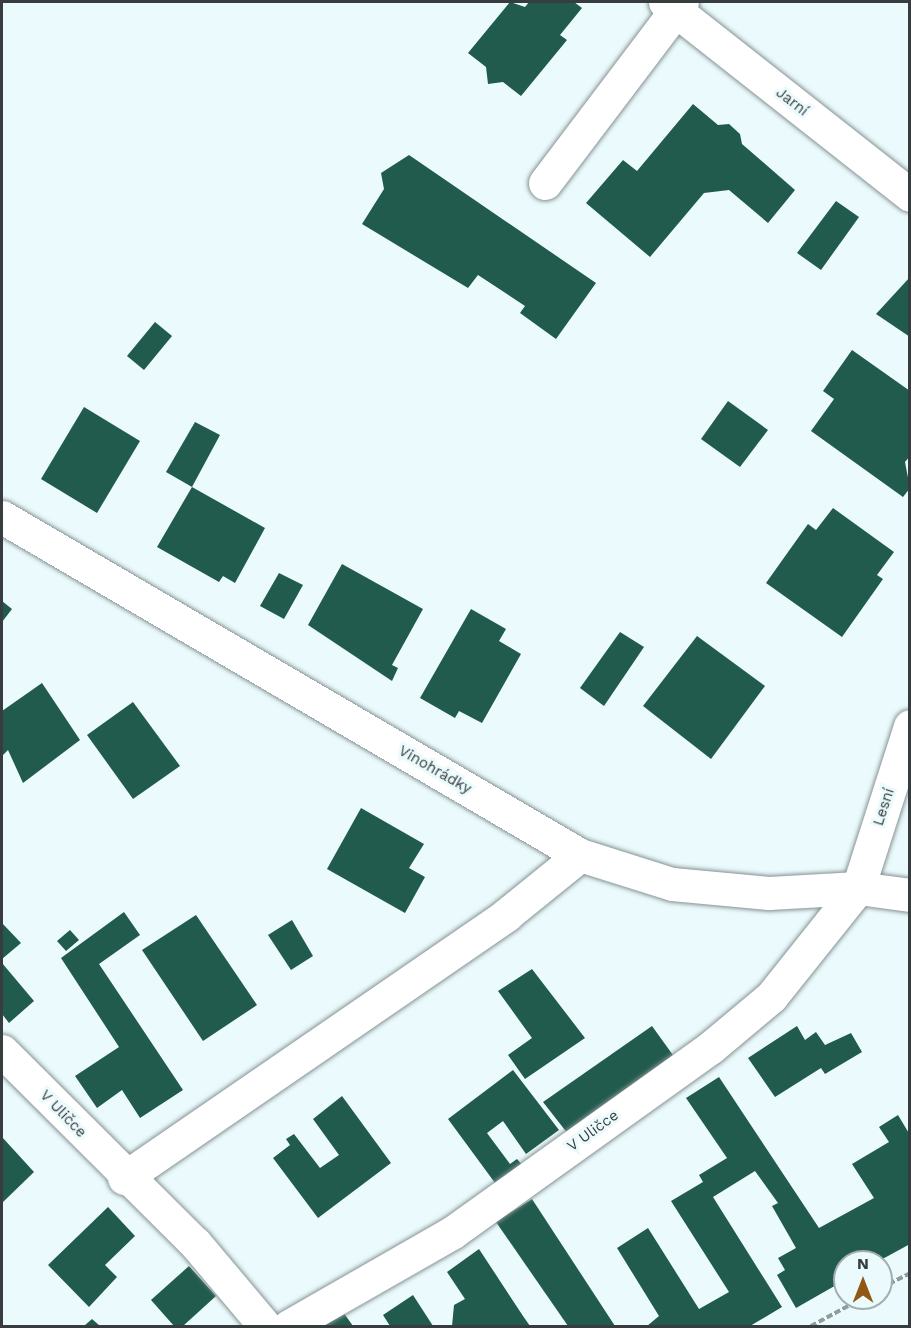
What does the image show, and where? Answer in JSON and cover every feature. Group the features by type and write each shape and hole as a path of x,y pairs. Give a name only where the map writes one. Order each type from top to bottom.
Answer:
{"street":[{"name":"Jarní","path":"545,183 674,4 909,195"},
{"name":"Vinohrádky","path":"2,517 580,855 672,884 769,893 858,888 909,895"},
{"name":"Lesní","path":"858,888 909,726"},
{"path":"124,1178 506,915 580,855"},
{"name":"V Uličce","path":"289,1326 453,1232 710,1048 771,997 858,888"},
{"name":"V Uličce","path":"2,1051 124,1178 195,1243 265,1326"}],"path":[{"path":"893,1282 909,1273"},
{"path":"811,1326 841,1310"}],"building":[{"path":"510,2 525,7 529,2 574,2 582,8 560,35 567,40 521,96 503,82 488,84 486,67 468,53"},
{"path":"693,104 718,125 729,124 740,134 742,144 795,190 768,223 729,190 704,193 650,257 586,203 623,160 637,171"},
{"path":"409,155 596,283 556,339 520,313 525,306 478,275 468,288 362,224 384,189 381,173"},
{"path":"836,201 859,217 821,270 797,253"},
{"path":"910,277 910,337 876,314"},
{"path":"155,322 172,336 144,370 127,356"},
{"path":"852,350 910,391 910,456 905,462 910,488 903,497 811,431 834,399 823,391"},
{"path":"728,401 768,430 740,467 701,439"},
{"path":"84,407 140,441 97,513 41,479"},
{"path":"195,422 220,435 192,487 166,472"},
{"path":"192,487 265,528 235,583 223,576 219,582 157,547"},
{"path":"833,508 894,552 877,575 883,579 842,637 766,583 808,524 816,530"},
{"path":"342,564 423,609 392,665 398,668 392,681 308,625"},
{"path":"279,573 303,585 284,619 260,606"},
{"path":"2,601 12,609 2,622"},
{"path":"471,609 506,629 499,641 521,654 482,723 459,711 455,718 420,698"},
{"path":"620,632 644,647 604,706 580,688"},
{"path":"697,636 765,686 711,759 643,706"},
{"path":"42,683 80,740 23,783 8,750 2,756 2,711"},
{"path":"133,702 180,766 133,799 87,735"},
{"path":"361,808 424,844 409,868 425,877 405,913 327,869"},
{"path":"124,912 140,935 99,964 183,1090 140,1118 122,1090 97,1108 75,1076 119,1047 61,958"},
{"path":"196,915 257,1005 203,1041 142,950"},
{"path":"292,920 313,956 291,970 268,935"},
{"path":"2,923 21,943 2,959"},
{"path":"70,930 79,940 66,951 57,941"},
{"path":"2,963 34,1001 9,1023 2,1014"},
{"path":"532,969 585,1038 525,1079 508,1055 532,1038 498,991"},
{"path":"652,1026 675,1058 568,1134 543,1102"},
{"path":"797,1026 805,1040 816,1032 825,1045 851,1033 862,1052 825,1074 821,1068 775,1097 748,1058"},
{"path":"513,1070 559,1130 526,1154 503,1121 487,1133 510,1164 517,1159 525,1168 498,1187 448,1119"},
{"path":"719,1077 819,1228 874,1198 852,1164 889,1142 879,1127 898,1115 910,1135 910,1244 893,1253 893,1250 833,1250 833,1287 796,1308 777,1275 785,1270 778,1258 796,1248 772,1206 778,1203 755,1171 713,1197 782,1307 750,1326 647,1326 659,1316 617,1248 648,1228 699,1309 729,1292 671,1201 703,1182 699,1175 727,1158 686,1098"},
{"path":"342,1096 391,1163 318,1218 273,1158 290,1145 286,1139 294,1134 320,1168 339,1155 313,1119"},
{"path":"2,1137 34,1172 2,1203"},
{"path":"532,1199 615,1326 568,1326 496,1222"},
{"path":"108,1207 135,1236 105,1265 117,1277 89,1307 48,1265"},
{"path":"479,1249 530,1326 452,1326 454,1305 465,1299 447,1272"},
{"path":"189,1266 216,1296 183,1326 174,1326 151,1300"},
{"path":"413,1295 433,1326 390,1326 383,1315"},
{"path":"343,1312 353,1326 320,1326"},
{"path":"92,1319 100,1326 84,1326"}]}
